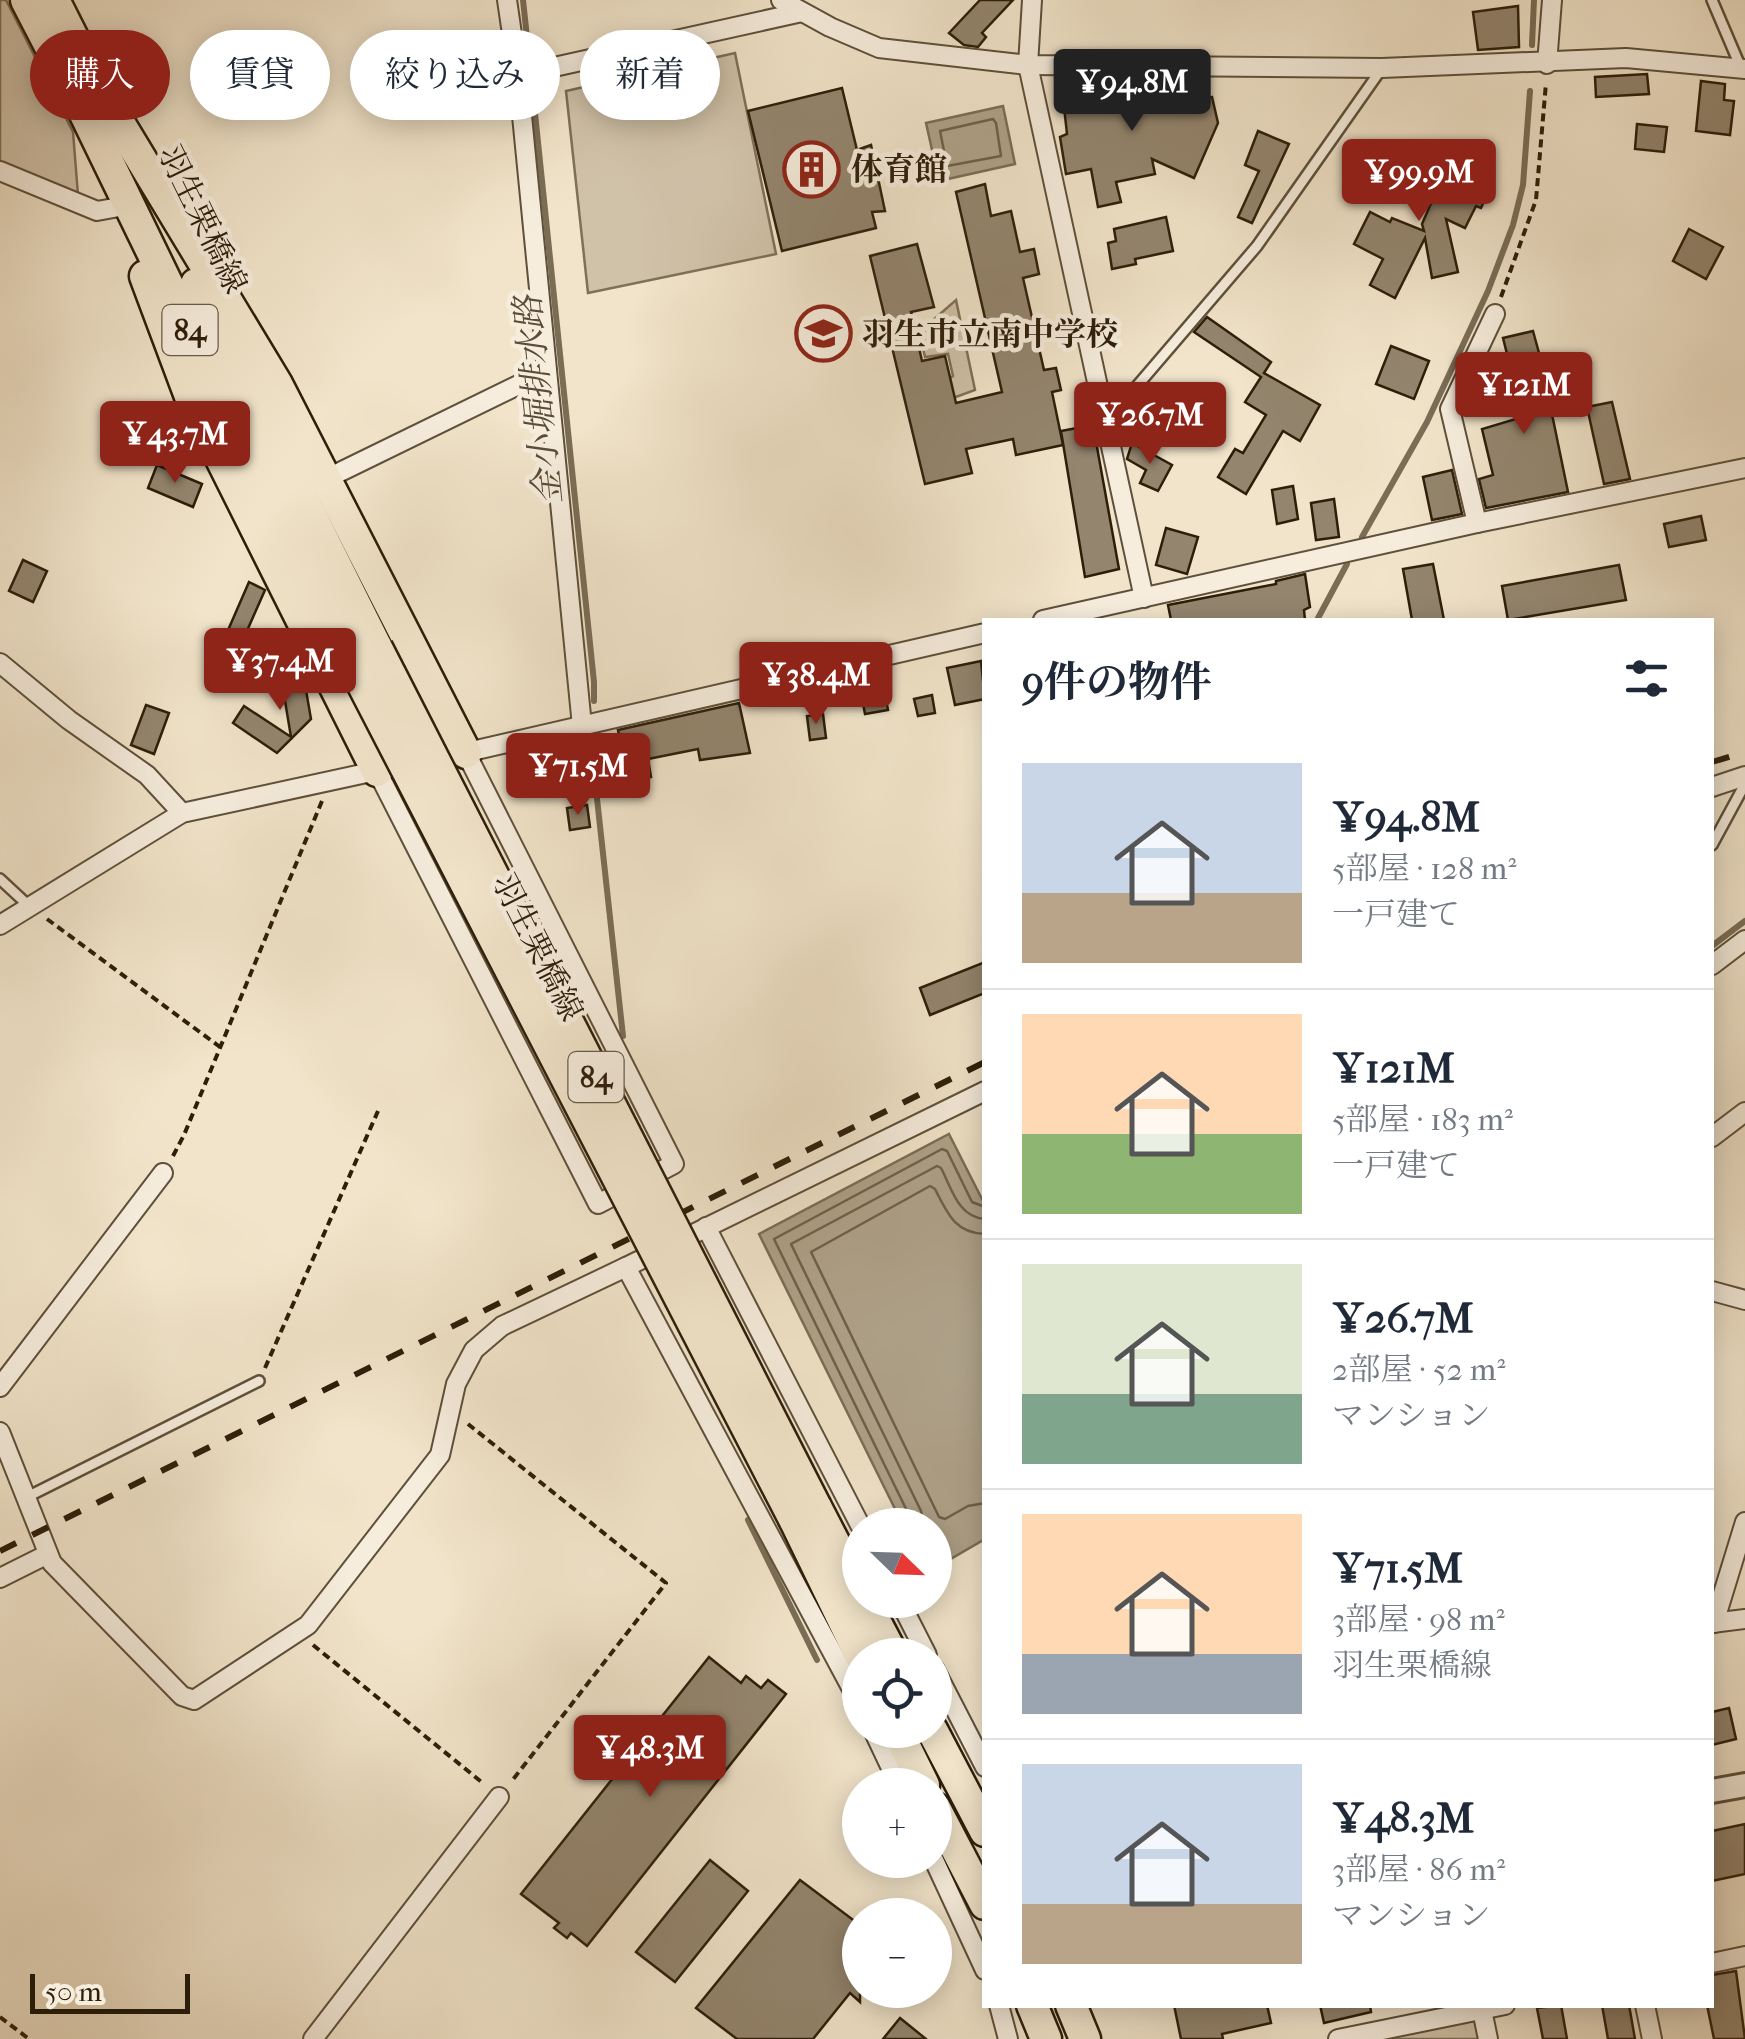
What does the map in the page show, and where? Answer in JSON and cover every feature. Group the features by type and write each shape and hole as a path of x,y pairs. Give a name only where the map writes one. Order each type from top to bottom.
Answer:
{"main road":[{"name":"羽生栗橋線","path":"26,0 46,30"},
{"name":"羽生栗橋線","path":"54,0 65,30"},
{"path":"96,120 120,207 191,399 377,771"},
{"name":"羽生栗橋線","path":"101,120 364,655 804,1513 853,1638"},
{"path":"104,120 277,384 466,753"},
{"name":"羽生栗橋線","path":"804,1513 842,1567"},
{"path":"941,1748 982,1825"},
{"path":"952,1841 982,1898"},
{"path":"1033,2008 1046,2039"},
{"path":"1072,2008 1085,2039"}],"street":[{"path":"507,0 511,30"},
{"path":"1032,0 1028,65 1144,598"},
{"path":"1547,64 1552,0"},
{"path":"784,1 879,48 1028,65 1382,68 1626,58 1743,68"},
{"path":"560,66 802,12"},
{"path":"522,120 582,726"},
{"path":"0,172 97,211 120,207"},
{"path":"1477,523 1450,409 1495,314"},
{"path":"340,472 547,371"},
{"path":"1052,618 1745,468"},
{"path":"0,924 182,813 466,753 982,634"},
{"path":"0,663 68,720 147,775 182,813"},
{"path":"377,771 598,1204 674,1164 466,753"},
{"path":"1714,786 1745,776"},
{"path":"1714,963 1745,940"},
{"path":"0,1432 52,1563 182,1696 194,1700 308,1625 440,1455 463,1366 502,1326 982,1092"},
{"path":"1714,1135 1745,1112"},
{"path":"0,1387 163,1173"},
{"path":"706,1227 851,1508"},
{"path":"626,1267 842,1670"},
{"path":"1714,1292 1745,1300"},
{"path":"1714,1620 1745,1522"},
{"path":"0,1578 48,1554"},
{"path":"1714,1623 1745,1618"},
{"path":"952,1703 982,1761"},
{"path":"1714,1790 1745,1784"},
{"path":"313,2039 500,1797"},
{"path":"944,1878 978,1936"},
{"path":"1714,1963 1745,1956"},
{"path":"1000,2008 1008,2039"},
{"path":"1338,2039 1491,2008"},
{"path":"1646,2008 1652,2039"},
{"path":"1482,2010 1488,2039"}],"lane":[{"path":"1712,0 1743,68"},
{"path":"1107,422 1257,246 1382,68"},
{"path":"1714,841 1745,784"},
{"path":"0,879 29,906"},
{"path":"25,1498 259,1382"}],"path":[{"path":"1495,314 1536,200 1547,64"},
{"path":"163,1173 184,1135 328,780"},
{"path":"29,906 220,1047"},
{"path":"259,1382 378,1111"},
{"path":"298,1632 500,1797 666,1583 471,1425 448,1419"},
{"path":"0,2016 29,2039"}],"shaded area":[{"path":"0,0 6,0 30,47 30,120 67,120 73,132 78,195 0,163"},
{"path":"735,53 776,254 588,293 566,91 580,88 580,120 720,120 720,56"},
{"path":"956,300 975,390 945,401 942,383 953,376 948,354 925,357 918,326 932,321"},
{"path":"1475,2018 1480,2039 1370,2039"}],"water":[{"path":"1003,106 1015,164 939,181 926,123"},
{"path":"949,1134 982,1199 982,1541 952,1558 952,1508 895,1508 759,1234"}],"building":[{"path":"980,0 1013,0 982,33 986,37 978,47 964,45 949,33"},
{"path":"1518,6 1519,47 1478,50 1473,12"},
{"path":"1647,74 1649,94 1596,97 1595,77"},
{"path":"1083,78 1084,90 1108,85 1111,101 1144,94 1142,83 1162,79 1170,79 1175,108 1212,97 1218,123 1194,178 1152,159 1155,174 1116,182 1121,202 1098,207 1091,169 1066,174 1060,137 1067,134 1061,79"},
{"path":"1701,81 1725,84 1724,100 1734,101 1730,135 1696,131"},
{"name":"体育館","path":"842,88 857,150 871,145 885,211 872,212 876,228 782,251 748,111"},
{"path":"1637,124 1667,127 1664,152 1635,149"},
{"path":"1258,131 1289,144 1252,223 1238,217 1259,171 1245,165"},
{"path":"1384,155 1490,189 1465,228 1446,219 1458,272 1432,278 1425,238 1395,298 1370,285 1383,259 1354,244 1370,212 1424,231 1422,224 1435,194 1378,175"},
{"path":"985,184 991,216 1011,211 1020,252 1034,249 1039,274 1023,278 1044,370 1056,368 1061,390 1052,392 1063,445 1016,455 1013,439 966,449 972,473 925,484 870,256 917,244 934,307 911,312 922,361 945,356 956,403 1002,392 956,192"},
{"path":"1166,217 1173,251 1135,259 1136,264 1112,269 1108,243 1116,241 1114,229"},
{"path":"1689,229 1723,247 1706,279 1673,261"},
{"path":"1207,317 1271,362 1264,373 1320,405 1300,441 1283,431 1246,494 1218,477 1235,449 1243,453 1266,415 1245,402 1261,377 1194,332"},
{"path":"1533,331 1539,353 1534,354 1568,492 1486,508 1479,479 1493,475 1482,429 1516,419 1511,400 1518,398 1503,338"},
{"path":"1391,346 1429,361 1414,399 1376,384"},
{"path":"1612,402 1630,479 1604,484 1587,407"},
{"path":"1093,425 1119,569 1085,577 1061,431"},
{"path":"1132,443 1172,465 1158,491 1140,483 1146,470 1127,459"},
{"path":"157,465 202,484 193,507 148,488"},
{"path":"1452,470 1462,514 1432,520 1423,477"},
{"path":"1293,486 1298,519 1277,524 1272,490"},
{"path":"1334,499 1339,537 1316,540 1311,503"},
{"path":"1701,516 1706,540 1669,547 1664,524"},
{"path":"1166,528 1198,537 1187,574 1156,565"},
{"path":"23,560 47,571 33,602 9,591"},
{"path":"1433,564 1444,618 1412,618 1403,569"},
{"path":"1619,565 1626,600 1508,618 1502,586"},
{"path":"1305,574 1310,607 1304,610 1305,618 1171,618 1168,605"},
{"path":"249,582 265,590 231,667 215,660"},
{"path":"981,661 982,700 955,705 947,668"},
{"path":"302,667 311,719 277,753 233,723 244,706 291,737 280,671"},
{"path":"881,672 888,710 865,714 858,677"},
{"path":"932,695 935,713 918,716 914,699"},
{"path":"739,703 750,753 700,760 698,749 648,759 651,777 633,780 632,773 626,774 618,730"},
{"path":"146,705 169,713 154,754 131,745"},
{"path":"823,714 826,738 810,740 807,716"},
{"path":"587,805 590,827 570,830 567,808"},
{"path":"982,963 982,994 930,1015 920,988"},
{"path":"709,1657 741,1683 746,1676 761,1688 768,1680 786,1694 587,1946 571,1933 567,1938 554,1928 559,1923 521,1894"},
{"path":"1729,1708 1736,1739 1714,1744 1714,1712"},
{"path":"1745,1824 1745,1874 1714,1881 1714,1831"},
{"path":"710,1860 748,1891 675,1982 636,1952"},
{"path":"800,1880 842,1912 842,2003 813,2039 737,2039 696,2008"},
{"path":"1736,1971 1745,2039 1714,2039 1708,2008 1714,2008 1714,1975"},
{"path":"1175,2008 1268,2008 1271,2023 1222,2034 1223,2039 1181,2039"},
{"path":"1321,2008 1370,2008 1371,2012 1324,2023"},
{"path":"1537,2008 1562,2008 1567,2039 1543,2039"},
{"path":"1603,2008 1630,2008 1635,2039 1608,2039"},
{"path":"900,2018 926,2039 883,2039"}],"waterway":[{"name":"金小堀排水路","path":"523,0 526,30"},
{"path":"1532,45 1534,0"},
{"path":"1362,537 1427,422 1488,291 1513,225 1523,185 1530,91"},
{"name":"金小堀排水路","path":"536,120 594,701"},
{"path":"1318,618 1347,564"},
{"name":"金小堀排水路","path":"592,732 623,1036"},
{"path":"1714,944 1745,921"},
{"name":"金小堀排水路","path":"748,1520 817,1660"}],"railway":[{"path":"1714,761 1745,752"},
{"path":"0,1551 982,1063"}],"place":[{"name":"体育館","path":"812,169"},
{"name":"羽生市立南中学校","path":"823,334"}]}
